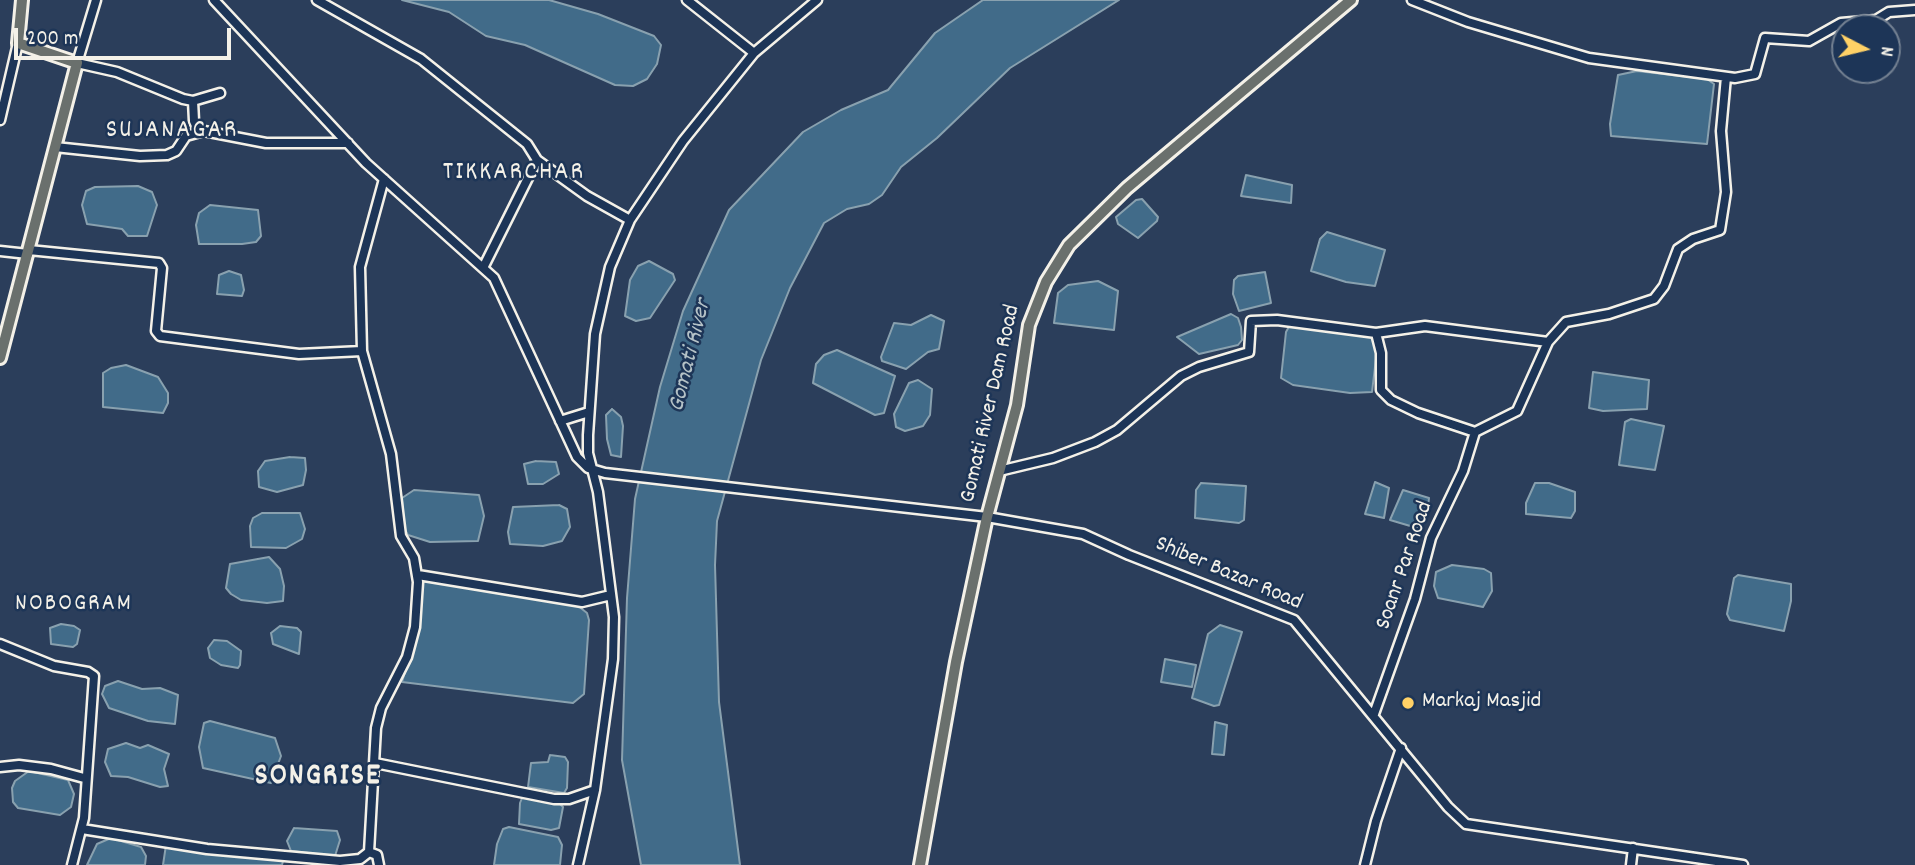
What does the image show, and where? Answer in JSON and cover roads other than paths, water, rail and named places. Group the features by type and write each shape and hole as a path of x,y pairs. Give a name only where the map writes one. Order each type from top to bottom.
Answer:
{"main road":[{"path":"0,358 77,63 18,43 22,0"},
{"name":"Gomati River Dam Road","path":"920,865 943,725 987,517 1017,405 1029,325 1046,282 1069,245 1127,188 1351,0"}],"street":[{"path":"96,0 77,63 117,72 169,95 193,101 220,93"},
{"path":"214,0 384,179 484,266 509,306 577,457 593,471"},
{"path":"317,0 421,60 527,144 537,160 587,196 630,220"},
{"path":"687,0 754,53"},
{"path":"578,865 595,790 613,659 611,595 588,453 595,334 610,267 630,220 683,141 754,53 817,0"},
{"path":"1412,0 1468,22 1589,58 1746,78 1755,74 1765,37 1809,41 1841,23 1876,20 1893,11 1915,10"},
{"path":"0,120 3,95 18,43"},
{"path":"1376,333 1381,353 1381,390 1391,400 1418,413 1475,432 1517,411 1548,342 1566,322 1609,314 1654,299 1664,286 1678,249 1693,239 1720,230 1726,192 1721,131 1726,77"},
{"path":"193,101 194,121 200,132"},
{"path":"57,147 167,155 176,151 186,136 200,132 266,143 348,143"},
{"path":"484,266 537,160"},
{"path":"82,829 182,845 340,862 360,859 369,852 378,717 404,667 415,627 418,575 414,558 401,536 393,468 362,351 360,267 384,179"},
{"path":"0,251 159,263 162,268 156,331 160,336 299,354 362,351"},
{"path":"999,471 1053,458 1095,442 1117,429 1181,376 1199,366 1249,352 1251,321 1277,320 1376,333 1425,326 1548,342"},
{"path":"560,421 589,412"},
{"name":"Soanr Par Road","path":"1374,713 1415,599 1431,538 1463,471 1475,432"},
{"name":"Shiber Bazar Road","path":"593,471 987,517 1083,534 1141,560 1287,616 1308,633 1448,807 1466,824 1742,865"},
{"path":"418,575 582,602 611,595"},
{"path":"0,644 54,666 88,672 94,676 82,829 72,865"},
{"path":"1365,865 1376,821 1401,748"},
{"path":"376,763 554,799 569,799 595,790"},
{"path":"0,767 19,765 51,769 85,778"},
{"path":"1631,865 1633,848"},
{"path":"369,852 377,855 379,865"}],"water":[{"path":"402,0 549,0 598,14 654,36 661,45 657,64 647,79 633,86 615,85 525,45 486,36 449,12"},
{"name":"Gomati River","path":"983,0 1119,0 1010,68 937,138 901,167 882,195 869,204 847,209 824,223 790,288 761,360 717,521 715,565 719,702 740,865 641,865 622,760 627,598 635,499 660,387 683,311 729,210 803,132 841,110 888,90 935,33"},
{"path":"1637,71 1707,79 1714,84 1707,144 1611,136 1610,124 1618,75"},
{"path":"1246,175 1292,185 1291,203 1241,196"},
{"path":"138,186 152,192 157,205 147,236 128,236 122,229 87,224 82,205 86,191 95,187"},
{"path":"1142,199 1158,217 1138,238 1118,224 1116,217 1136,200"},
{"path":"210,205 258,210 261,236 256,242 242,244 199,244 196,225 199,213"},
{"path":"1327,232 1385,250 1375,286 1346,282 1311,271 1320,239"},
{"path":"649,261 673,274 675,280 650,318 636,321 625,316 630,280 638,266"},
{"path":"229,271 241,275 244,290 242,296 217,294 219,275"},
{"path":"1265,272 1271,303 1239,311 1233,294 1234,280 1238,276"},
{"path":"1098,281 1118,291 1114,330 1054,323 1058,293 1068,285"},
{"path":"1231,314 1238,318 1241,327 1242,340 1238,345 1199,354 1177,337"},
{"path":"931,315 944,321 939,349 928,352 906,369 882,361 881,357 894,323 911,325"},
{"path":"1291,323 1362,333 1373,338 1377,350 1372,392 1350,393 1293,385 1281,378 1286,332"},
{"path":"837,350 895,376 884,413 875,415 813,383 816,364 824,355"},
{"path":"126,365 158,377 168,393 168,403 163,413 103,407 103,373"},
{"path":"1593,372 1649,380 1647,409 1603,411 1589,408"},
{"path":"918,380 932,389 930,415 923,426 905,431 896,427 894,414 909,383"},
{"path":"612,409 621,417 623,426 621,457 611,455 607,439 606,415"},
{"path":"1631,419 1664,426 1655,470 1619,465 1625,422"},
{"path":"290,457 305,458 303,485 277,492 259,487 258,471 265,461"},
{"path":"536,461 556,462 559,474 543,484 528,484 524,464"},
{"path":"1375,482 1389,488 1384,518 1365,514"},
{"path":"1201,483 1246,486 1244,520 1239,523 1195,518 1196,490"},
{"path":"1535,483 1549,483 1575,492 1575,511 1571,518 1526,514 1526,503"},
{"path":"414,490 479,495 484,516 478,541 430,542 408,535 404,528 402,498"},
{"path":"1403,490 1429,498 1428,507 1417,528 1390,520"},
{"path":"559,505 567,509 570,527 562,541 543,546 510,544 508,532 513,507"},
{"path":"262,513 300,513 305,529 302,539 286,548 251,547 250,526 253,518"},
{"path":"269,557 280,569 284,586 283,601 267,603 241,600 231,594 226,588 230,564"},
{"path":"1452,565 1484,569 1491,573 1492,591 1483,607 1438,598 1434,586 1436,572"},
{"path":"1738,575 1791,584 1791,601 1784,631 1730,620 1727,614 1734,578"},
{"path":"427,580 577,605 587,613 589,620 584,694 573,703 402,682 418,629 421,583"},
{"path":"61,624 80,630 77,644 73,647 51,644 50,628"},
{"path":"1220,625 1242,632 1219,705 1214,706 1192,698 1208,634"},
{"path":"280,626 297,628 301,632 299,654 273,644 271,633"},
{"path":"214,640 227,641 241,651 238,668 221,665 210,658 208,648"},
{"path":"1165,659 1196,665 1192,687 1161,682"},
{"path":"118,681 142,689 160,688 178,695 175,724 148,721 109,708 102,694 105,686"},
{"path":"210,721 275,738 281,756 271,783 203,768 199,747 204,723"},
{"path":"1215,722 1227,725 1224,755 1212,754"},
{"path":"126,743 140,748 148,745 169,754 164,769 168,786 160,787 128,777 111,776 105,762 108,749"},
{"path":"550,755 565,757 568,762 567,788 564,793 528,787 531,763 548,762"},
{"path":"29,771 68,780 74,794 71,807 60,815 18,808 13,802 12,788 15,781"},
{"path":"522,798 560,804 563,807 559,828 551,830 519,824 520,803"},
{"path":"509,827 558,837 562,845 560,865 494,865 497,844 503,829"},
{"path":"294,828 337,831 340,840 335,856 291,851 287,841"},
{"path":"111,838 141,847 146,856 145,865 87,865 97,844"},
{"path":"166,845 283,861 282,865 163,865"}],"place":[{"name":"Markaj Masjid","path":"1408,703"}],"district":[{"name":"SUJANAGAR","path":"172,132"},
{"name":"TIKKARCHAR","path":"514,174"},
{"name":"NOBOGRAM","path":"74,606"},
{"name":"SONGRISE","path":"318,779"}]}
